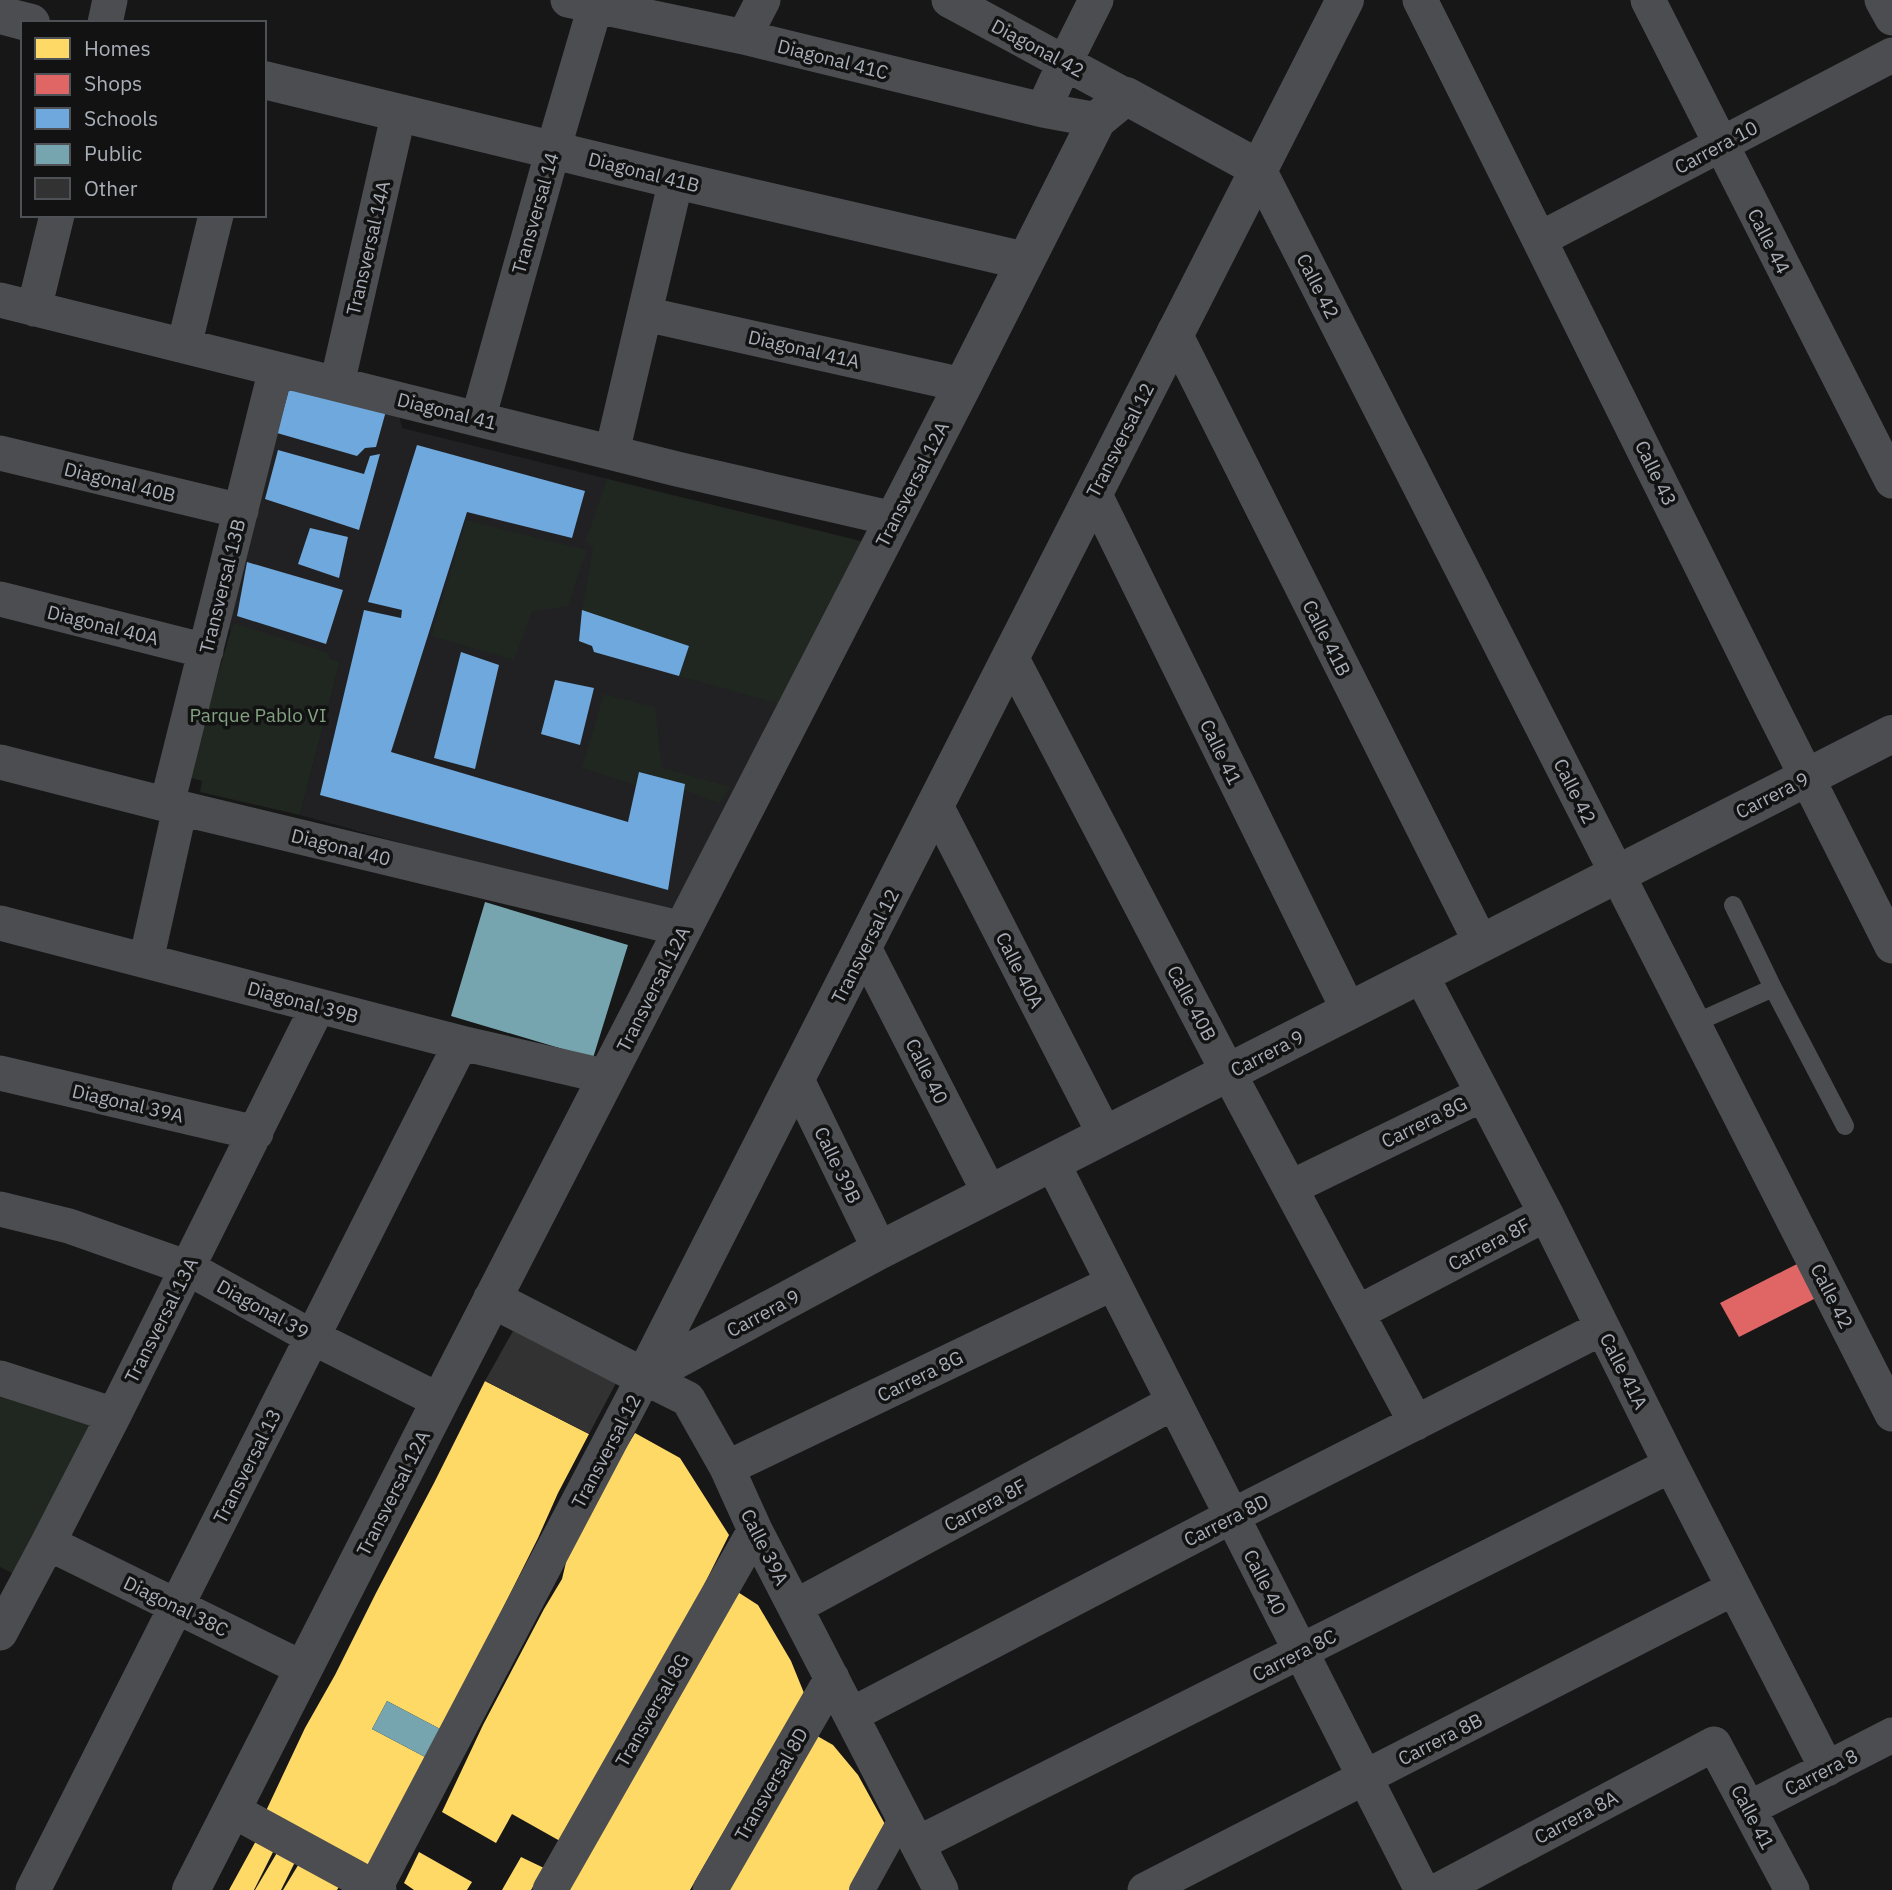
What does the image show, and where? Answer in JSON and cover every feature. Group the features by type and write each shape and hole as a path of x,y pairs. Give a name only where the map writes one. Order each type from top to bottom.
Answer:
{"street":[{"path":"105,21 110,0"},
{"path":"744,37 763,0"},
{"name":"Diagonal 42","path":"949,0 1065,62 1111,108"},
{"path":"1043,110 1096,0"},
{"name":"Transversal 12","path":"377,1889 797,1080 1174,332 1345,0"},
{"name":"Calle 43","path":"1420,0 1892,946"},
{"name":"Calle 44","path":"1648,0 1892,481"},
{"path":"1882,0 1892,18"},
{"name":"Diagonal 41C","path":"586,2 744,37 1043,110 1111,108"},
{"name":"Transversal 14","path":"478,419 552,150 586,2"},
{"path":"0,15 23,21"},
{"name":"Carrera 10","path":"1540,239 1892,55"},
{"name":"Diagonal 41B","path":"266,80 1026,261"},
{"path":"1111,108 1258,168"},
{"name":"Transversal 12A","path":"191,1890 1026,261 1111,108"},
{"name":"Transversal 14A","path":"337,384 399,113"},
{"name":"Calle 42","path":"1258,168 1892,1414"},
{"path":"612,453 676,180"},
{"path":"34,309 57,217"},
{"path":"184,346 216,217"},
{"name":"Diagonal 41","path":"0,300 612,453 894,519"},
{"name":"Diagonal 41A","path":"645,314 963,385"},
{"name":"Calle 41B","path":"1174,332 1481,943"},
{"name":"Transversal 13B","path":"146,961 206,651 276,369"},
{"name":"Diagonal 40B","path":"0,453 241,511"},
{"name":"Calle 41","path":"1094,493 1349,1011"},
{"name":"Diagonal 40A","path":"0,599 206,651"},
{"name":"Calle 40B","path":"1011,657 1228,1072 1416,1423"},
{"name":"Carrera 9","path":"644,1377 880,1250 1892,734"},
{"name":"Diagonal 40","path":"0,762 683,929"},
{"name":"Calle 40A","path":"936,806 1105,1135"},
{"name":"Diagonal 39B","path":"0,923 461,1043 608,1077"},
{"name":"Calle 40","path":"864,948 990,1194"},
{"name":"Calle 41A","path":"1420,973 1546,1214 1827,1769"},
{"name":"Transversal 13A","path":"0,1633 9,1592 48,1543 318,1006"},
{"name":"Transversal 13","path":"33,1890 461,1043"},
{"name":"Diagonal 39A","path":"0,1073 256,1133"},
{"name":"Calle 39B","path":"797,1080 880,1250"},
{"name":"Carrera 8G","path":"1290,1188 1483,1094"},
{"name":"Calle 40","path":"1052,1162 1422,1890"},
{"name":"Diagonal 39","path":"0,1209 69,1226 188,1268 312,1337 440,1401"},
{"name":"Carrera 8F","path":"1357,1314 1546,1214"},
{"name":"Carrera 8G","path":"727,1468 1113,1283"},
{"name":"Calle 39A","path":"492,1299 688,1399 727,1468 755,1530 942,1890"},
{"name":"Carrera 8D","path":"851,1715 1232,1516 1602,1328"},
{"path":"0,1378 114,1415"},
{"name":"Carrera 8F","path":"795,1607 1174,1402"},
{"name":"Carrera 8C","path":"910,1830 1300,1651 1671,1465"},
{"name":"Transversal 8G","path":"550,1890 755,1530"},
{"name":"Diagonal 38C","path":"48,1543 304,1669"},
{"name":"Carrera 8B","path":"1145,1890 1734,1588"},
{"name":"Transversal 8D","path":"710,1890 832,1678"},
{"name":"Carrera 8","path":"1750,1808 1892,1735"},
{"name":"Calle 41","path":"1714,1744 1750,1808 1785,1888"},
{"name":"Carrera 8A","path":"1438,1890 1714,1744"},
{"path":"232,1810 377,1889"},
{"path":"862,1890 910,1830"}],"lane":[{"path":"1733,905 1845,1126"},
{"path":"1693,1024 1773,988"}],"shaded area":[{"path":"284,384 399,415 402,428 870,544 676,919 300,815 340,661 225,628"}],"green space":[{"path":"607,479 861,541 779,704 679,676 689,646 582,610 593,549 586,540"},
{"path":"466,520 587,550 568,606 532,612 514,660 431,636"},
{"name":"Parque Pablo VI","path":"233,623 329,653 329,658 340,661 300,815 200,792 202,781 188,777"},
{"path":"604,694 655,707 662,768 731,787 719,803 684,790 684,784 640,772 636,785 582,768"},
{"path":"0,1387 100,1420 16,1575 0,1567"}],"building: Homes":[{"path":"485,1381 589,1434 442,1730 387,1701 372,1729 427,1758 369,1868 265,1813 305,1728 335,1675"},
{"path":"635,1433 680,1458 729,1535 686,1621 560,1841 512,1814 496,1843 442,1812 483,1725 562,1579 568,1554"},
{"path":"730,1587 758,1605 791,1661 804,1693 690,1890 561,1890"},
{"path":"805,1729 833,1745 858,1775 886,1826 850,1890 718,1890"},
{"path":"257,1839 275,1848 254,1890 229,1890"},
{"path":"278,1851 296,1860 281,1890 255,1890"},
{"path":"419,1852 472,1882 467,1890 414,1890 404,1883"},
{"path":"521,1857 544,1868 531,1890 502,1890"},
{"path":"300,1862 340,1885 337,1890 283,1890"}],"building: Shops":[{"path":"1799,1263 1816,1298 1739,1337 1720,1303"}],"building: Schools":[{"path":"290,386 386,411 376,447 365,448 357,456 277,433"},
{"path":"417,445 585,491 572,538 467,512 391,752 628,822 639,772 685,784 668,890 320,795 364,610 401,618 402,610 368,602"},
{"path":"278,450 364,474 370,456 380,454 359,530 265,499"},
{"path":"310,528 348,537 339,578 298,564"},
{"path":"247,562 343,590 326,644 237,616"},
{"path":"582,610 689,646 679,676 594,652 592,646 579,641"},
{"path":"461,652 499,665 475,769 434,758"},
{"path":"555,680 594,688 580,745 541,734"}],"building: Public":[{"path":"485,902 628,945 593,1058 451,1016"},
{"path":"387,1701 442,1730 427,1758 372,1729"}],"building: Other":[{"path":"513,1331 616,1383 589,1434 485,1381"}]}
